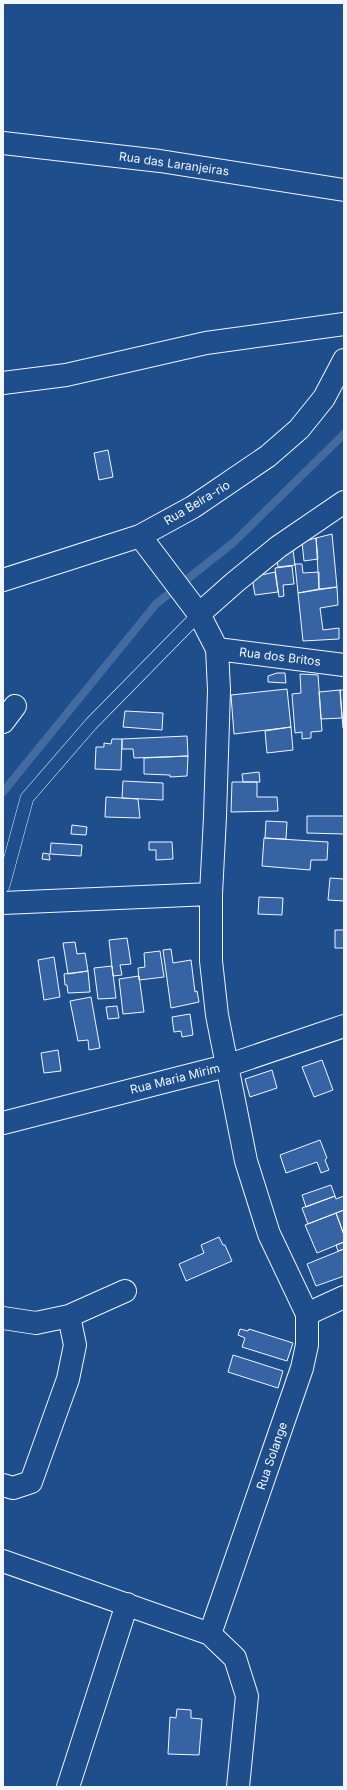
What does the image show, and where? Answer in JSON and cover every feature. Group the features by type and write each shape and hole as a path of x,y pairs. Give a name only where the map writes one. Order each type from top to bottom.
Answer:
{"street":[{"name":"Rua das Laranjeiras","path":"3,144 160,161 344,190"},
{"path":"3,383 66,375 206,343 344,324"},
{"name":"Rua Beira-rio","path":"3,580 140,536 193,507 268,456 299,429 324,398 344,360"},
{"path":"195,609 234,583 278,547 344,502"},
{"path":"140,536 195,609 217,649 219,690 211,894 211,961 217,1015 246,1161 269,1234 307,1314 344,1297"},
{"name":"Rua dos Britos","path":"217,649 344,665"},
{"path":"3,903 211,894"},
{"name":"Rua Maria Mirim","path":"3,1123 226,1066 344,1026"},
{"path":"3,1318 36,1323 69,1316 125,1291"},
{"name":"Rua Solange","path":"210,1634 302,1368 307,1345 307,1314"},
{"path":"3,1485 13,1488 31,1482 68,1380 75,1345 69,1316"},
{"path":"3,1561 210,1634 235,1658 247,1696 238,1787"},
{"path":"68,1787 127,1604"}],"lane":[{"path":"3,886 27,798 91,724 195,609"}],"building":[{"path":"108,450 113,477 99,480 94,453"},
{"path":"332,534 337,587 319,589 316,538"},
{"path":"316,538 318,559 304,561 302,542"},
{"path":"293,550 295,565 278,567 276,552"},
{"path":"295,564 302,564 303,573 319,572 319,589 298,593"},
{"path":"292,566 294,584 283,585 284,596 279,597 275,568"},
{"path":"275,572 278,592 255,595 252,577"},
{"path":"337,587 338,605 320,608 323,630 339,628 339,639 303,641 298,593"},
{"path":"277,673 285,673 286,683 268,682 268,676"},
{"path":"300,674 318,675 322,731 311,732 311,738 302,739 302,732 295,733 292,694 301,693"},
{"path":"287,689 291,727 234,734 231,695"},
{"path":"340,690 342,718 321,719 319,692"},
{"path":"340,690 344,690 344,728 343,728"},
{"path":"125,711 163,713 162,730 123,727"},
{"path":"291,727 293,750 267,753 265,731"},
{"path":"187,736 188,756 134,758 133,749 122,749 122,739"},
{"path":"112,739 122,739 121,770 95,769 96,747 104,747 104,743 111,744"},
{"path":"188,756 187,776 170,777 170,775 144,774 144,758"},
{"path":"259,772 260,782 243,782 242,774"},
{"path":"123,781 163,783 163,800 122,798"},
{"path":"232,782 257,782 257,797 277,797 278,811 231,812"},
{"path":"106,797 138,799 140,818 105,817"},
{"path":"307,816 344,816 344,834 307,833"},
{"path":"266,821 287,822 286,839 265,838"},
{"path":"72,825 87,827 86,835 71,834"},
{"path":"264,838 328,842 327,860 311,860 310,870 262,866"},
{"path":"149,842 172,842 173,859 156,860 156,850 149,850"},
{"path":"51,843 82,845 81,856 50,854"},
{"path":"43,853 49,854 50,860 42,859"},
{"path":"330,878 344,879 344,901 328,900"},
{"path":"259,897 283,898 282,915 258,914"},
{"path":"335,930 344,930 344,948 335,948"},
{"path":"127,938 131,964 120,965 122,975 113,976 109,940"},
{"path":"75,942 77,954 85,953 88,971 68,974 63,943"},
{"path":"171,949 173,963 191,960 195,992 197,991 199,1002 171,1008 163,950"},
{"path":"160,951 164,977 139,980 138,968 145,967 144,953"},
{"path":"54,957 60,997 44,1000 38,960"},
{"path":"112,966 116,998 98,999 94,968"},
{"path":"88,971 90,992 68,993 67,985 65,985 64,974"},
{"path":"139,976 144,1012 123,1014 119,979"},
{"path":"91,997 100,1048 89,1050 88,1040 78,1041 70,1001"},
{"path":"117,1006 119,1018 108,1019 106,1007"},
{"path":"190,1014 193,1035 182,1037 181,1031 174,1032 172,1017"},
{"path":"58,1050 61,1071 44,1073 41,1053"},
{"path":"322,1060 333,1090 314,1097 302,1067"},
{"path":"272,1070 277,1088 250,1097 245,1079"},
{"path":"320,1140 327,1158 325,1160 329,1170 321,1173 317,1162 286,1173 280,1155"},
{"path":"331,1185 335,1196 306,1207 302,1195"},
{"path":"335,1196 336,1199 344,1196 344,1210 308,1224 302,1208"},
{"path":"344,1210 344,1235 336,1213"},
{"path":"336,1213 344,1235 344,1242 317,1253 305,1225"},
{"path":"219,1237 223,1245 225,1245 232,1261 186,1281 179,1264 204,1253 201,1245"},
{"path":"344,1242 344,1249 338,1251 336,1245"},
{"path":"344,1249 344,1276 316,1286 307,1264"},
{"path":"240,1329 248,1331 249,1329 293,1343 287,1361 242,1347 245,1338 238,1335"},
{"path":"233,1355 283,1371 278,1388 228,1372"},
{"path":"177,1709 191,1710 191,1718 202,1719 199,1755 168,1754 170,1717 176,1718"}],"waterway":[{"path":"3,792 156,604 234,542 344,434"}]}
